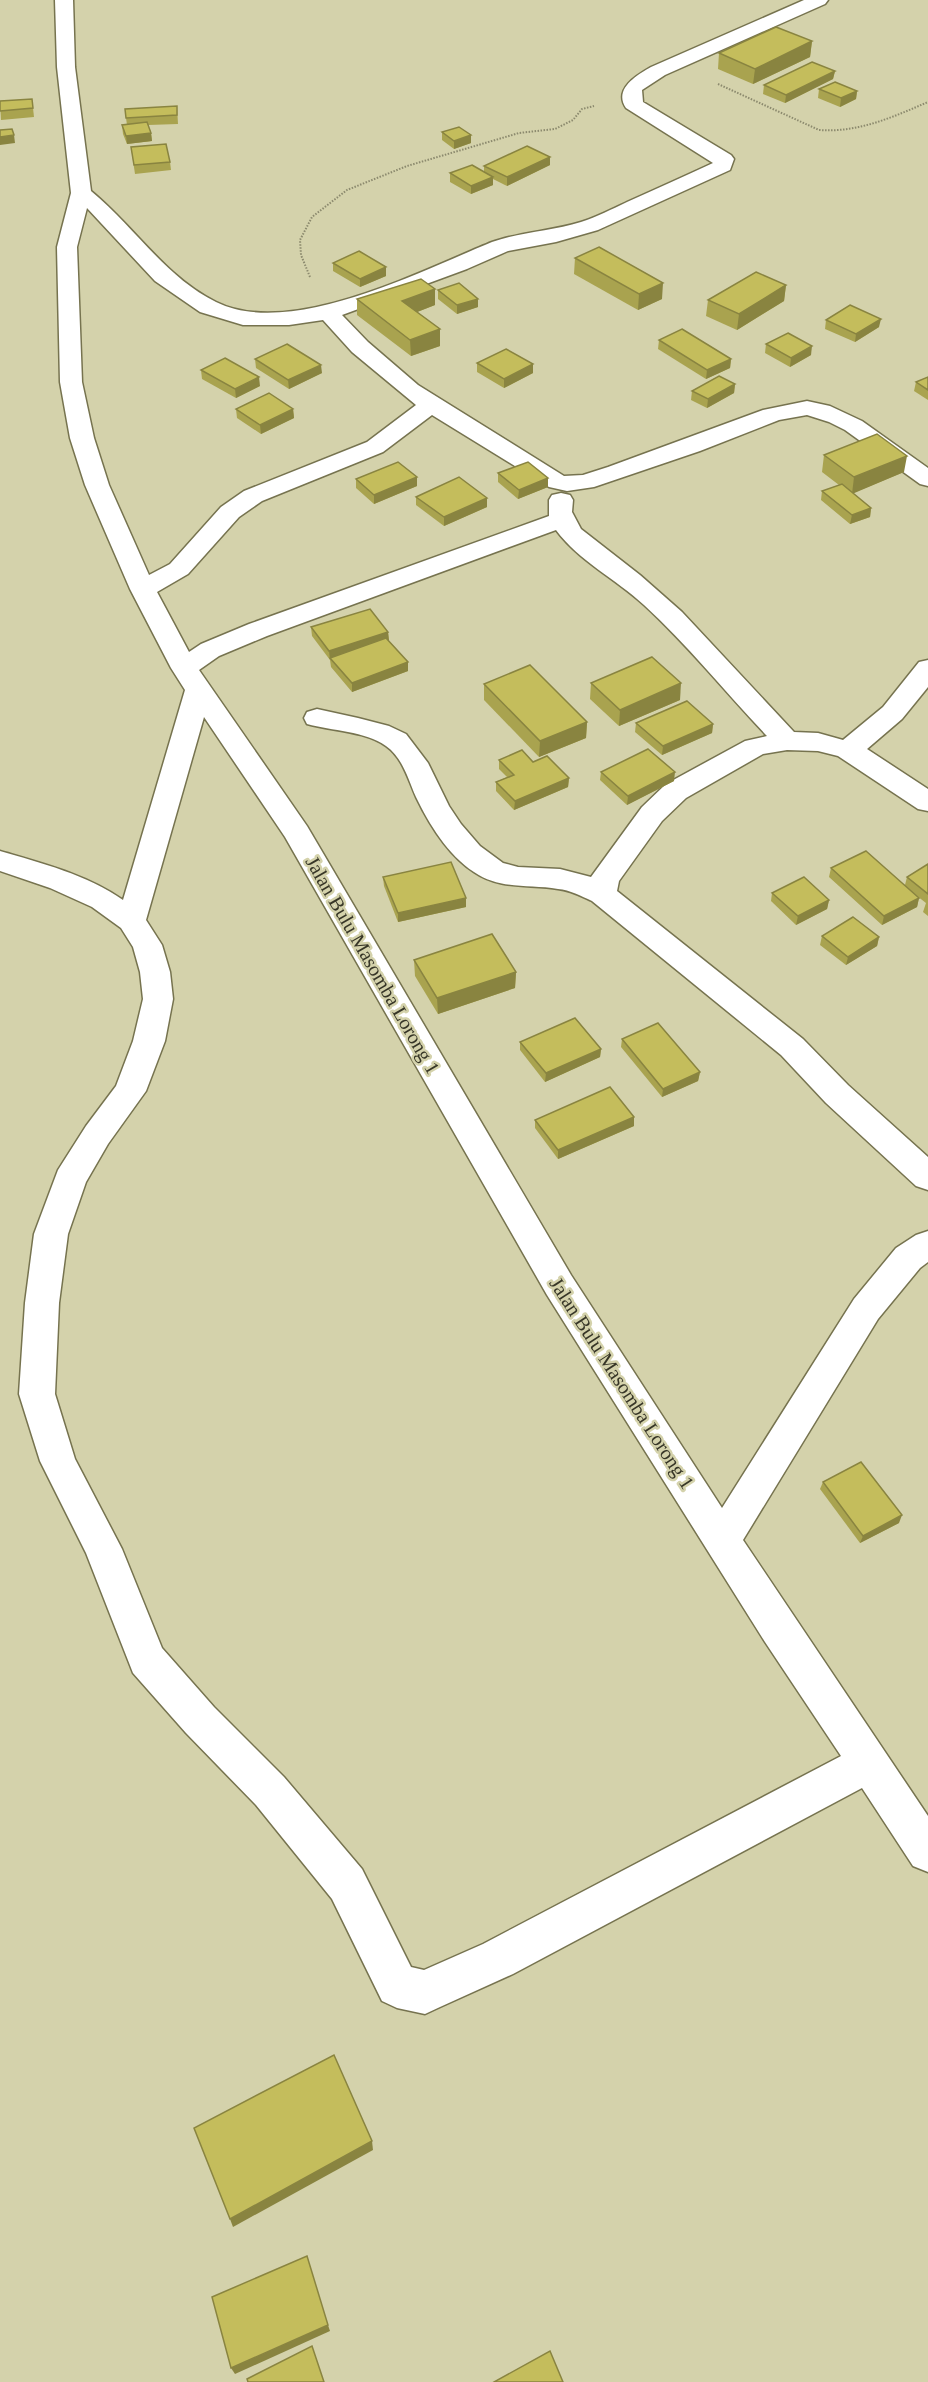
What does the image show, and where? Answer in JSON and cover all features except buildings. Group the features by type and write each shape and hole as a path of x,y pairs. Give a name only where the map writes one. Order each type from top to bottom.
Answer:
{"street":[{"name":"Jalan Bulu Masomba Lorong 1","path":"64,0 66,68 81,193 67,247 71,382 82,438 97,485 143,589 191,678 297,833 559,1285 779,1629 928,1852"},
{"path":"81,193 103,211 163,276 208,308 243,318 289,318 328,313 460,265 502,246 556,236 591,226 724,164 724,159 633,104 633,89 658,71 819,0"},
{"path":"328,313 360,347 410,390 557,482 573,484 608,475 784,412 807,408 824,412 870,435 928,479"},
{"path":"143,589 179,569 230,512 253,496 375,447 404,428 431,404"},
{"path":"573,484 563,495 558,506 561,520 574,537 632,580 669,614 787,741"},
{"path":"131,921 191,678 210,651 258,630 561,520"},
{"path":"848,750 887,720 905,702 928,668"},
{"path":"317,718 394,739 411,755 435,805 453,833 484,865 501,875 519,879 554,878 572,882 602,894 792,1047 837,1094 928,1177"},
{"path":"602,894 605,879 652,814 676,791 755,747 787,741 818,742 848,750 928,802"},
{"path":"0,861 60,881 102,900 131,921 147,945 155,972 158,999 150,1041 130,1091 97,1135 70,1179 51,1234 42,1303 37,1394 58,1461 103,1549 147,1660 200,1720 270,1791 347,1884 397,1986 425,1992 498,1959 870,1762"},
{"path":"723,1540 866,1309 908,1258 928,1245"}],"path":[{"path":"674,64 819,130 830,132 863,126 928,102"},
{"path":"328,313 315,291 301,255 300,240 312,217 347,190 428,160 519,133 555,129 573,120 584,108 633,104"}]}
